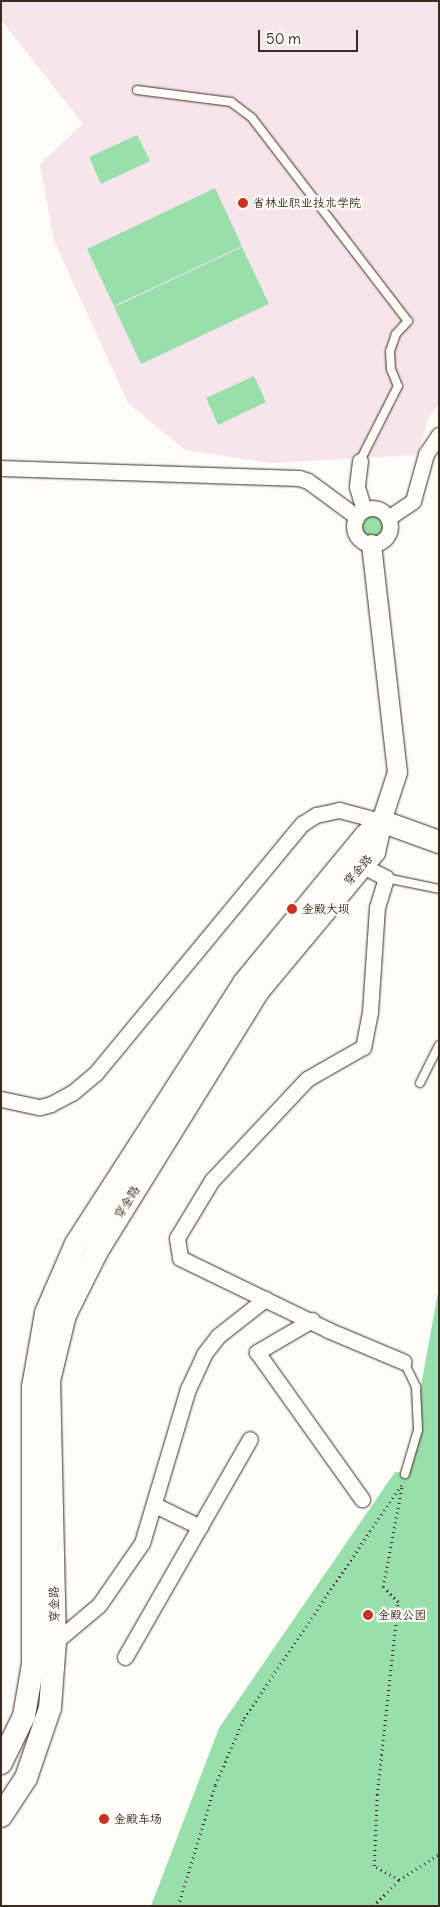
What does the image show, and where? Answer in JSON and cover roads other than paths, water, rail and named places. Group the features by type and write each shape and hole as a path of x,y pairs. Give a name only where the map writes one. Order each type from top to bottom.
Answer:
{"main road":[{"path":"381,822 439,842"},
{"name":"穿金路","path":"1,1816 26,1778 50,1708 55,1642 49,1382 65,1315 97,1251 259,990 361,865 374,852 381,822"},
{"name":"穿金路","path":"1,1763 24,1716 33,1664 33,1386 46,1313 76,1244 244,983 365,836 381,822"}],"street":[{"path":"388,518 413,501 426,454 439,436"},
{"path":"360,461 357,488 360,513 354,525 357,537 371,544 380,542 388,533 388,518"},
{"path":"1,468 299,478 308,481 360,513 376,509 388,518"},
{"path":"1,1099 40,1107 51,1104 72,1093 95,1074 302,824 316,815 339,810 381,822 397,772 371,544"},
{"path":"361,865 386,878 377,907 370,1012 363,1047 307,1079 212,1180 177,1238 180,1258 312,1320 328,1330 404,1362"},
{"path":"55,1642 99,1605 142,1544 188,1390 204,1354 218,1336 265,1299"},
{"path":"312,1320 257,1352 362,1500"},
{"path":"125,1657 250,1439"},
{"path":"155,1505 200,1527"}],"lane":[{"path":"137,90 231,102 252,118 408,321 396,334 390,352 391,369 398,386 360,461"},
{"path":"386,878 439,889"},
{"path":"420,1083 439,1045"},
{"path":"404,1362 416,1387 418,1430 405,1474"}],"place":[{"name":"省林业职业技术学院","path":"243,203"},
{"name":"金殿大坝","path":"292,909"},
{"name":"金殿公园","path":"368,1615"},
{"name":"金殿车场","path":"104,1819"}]}
